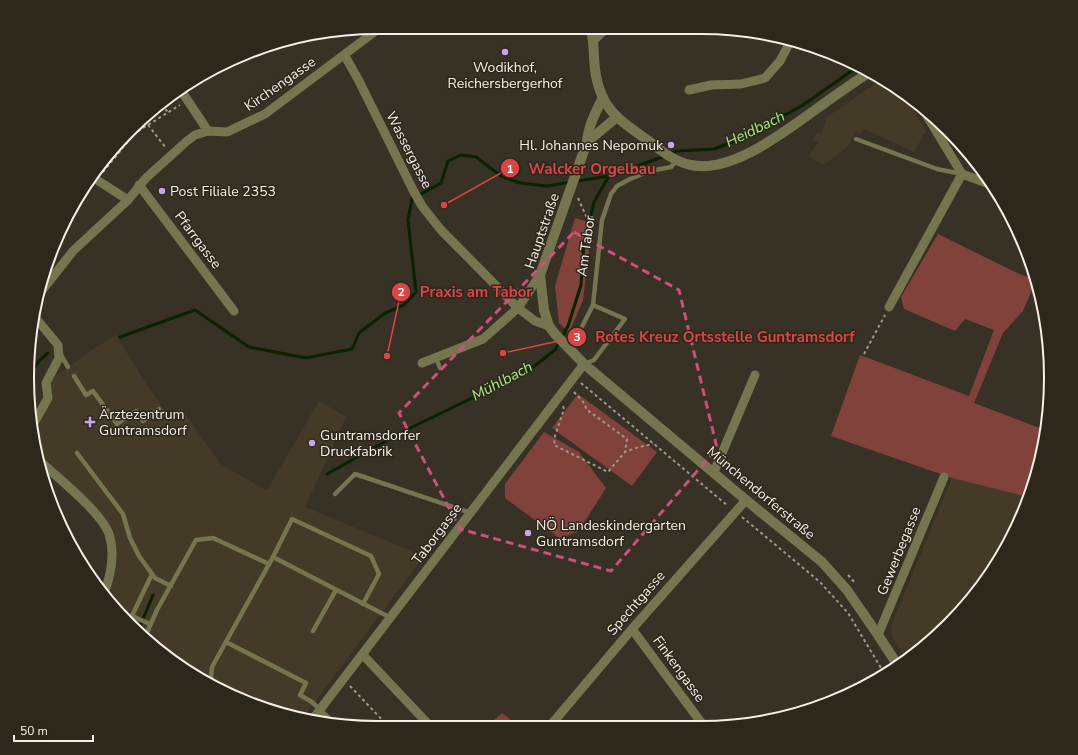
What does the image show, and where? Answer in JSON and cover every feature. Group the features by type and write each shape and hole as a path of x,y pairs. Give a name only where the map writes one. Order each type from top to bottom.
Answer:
{"street":[{"name":"Kirchengasse","path":"208,131 227,132 265,114 372,34"},
{"path":"592,34 594,40 595,70 603,97 609,110 657,148 677,160 691,165 708,166 725,163 753,152 864,76"},
{"path":"594,40 600,34"},
{"path":"689,90 711,85 741,84 765,78 780,61 788,46"},
{"name":"Wassergasse","path":"344,56 359,81 422,206 441,230 518,308 535,321 552,330"},
{"path":"48,283 73,251 128,200 139,186 195,135 208,131 184,94"},
{"name":"Hauptstraße","path":"584,364 552,330 544,310 540,275 587,142 591,122 603,97"},
{"name":"Hauptstraße","path":"587,142 617,117"},
{"path":"932,124 962,174 982,181"},
{"path":"889,307 962,174"},
{"path":"97,180 128,200"},
{"name":"Pfarrgasse","path":"139,186 234,311"},
{"path":"422,363 483,339 518,308 540,275"},
{"path":"37,418 48,398 46,383 59,358 58,345 39,322"},
{"name":"Taborgasse","path":"316,715 584,364"},
{"name":"Münchendorferstraße","path":"584,364 822,562 847,590 895,660"},
{"path":"714,472 755,375"},
{"path":"46,467 95,512 108,533 113,556 106,588"},
{"name":"Gewerbegasse","path":"878,635 944,477"},
{"name":"Spechtgasse","path":"554,721 632,629 746,500"},
{"name":"Finkengasse","path":"632,629 700,721"},
{"path":"363,655 425,721"}],"lane":[{"path":"856,139 937,169 962,174"},
{"name":"Am Tabor","path":"568,348 593,305 602,220 611,194 617,186 630,178 650,171 672,167 677,160"},
{"path":"584,364 594,360 625,319 593,305"},
{"path":"58,352 68,367"},
{"path":"436,358 440,368"},
{"path":"74,376 86,395 93,391 117,424 136,412 143,421 159,409"},
{"path":"77,453 123,514 130,538 139,556 155,578 171,586"},
{"path":"335,494 355,474 470,513"},
{"path":"211,678 212,667 273,557 292,519 371,556 379,574 363,604"},
{"path":"146,631 148,623 171,586 196,540 213,538 269,564"},
{"path":"273,557 391,618"},
{"path":"132,617 152,574"},
{"path":"313,631 336,590"},
{"path":"133,618 148,623"},
{"path":"226,642 306,683 300,695 312,702 329,717"}],"path":[{"path":"140,130 188,100"},
{"path":"164,108 168,112"},
{"path":"148,125 172,155"},
{"path":"113,159 122,148"},
{"path":"570,190 576,195 586,216 593,218"},
{"path":"864,354 889,307"},
{"path":"563,392 576,393 586,404 586,409 627,440 624,452 608,472 554,445 555,436 564,409 563,392"},
{"path":"624,452 654,444"},
{"path":"344,679 383,721"}],"highlighted area":[{"path":"574,232 679,290 717,448 611,571 460,529 399,413"}],"shaded area":[{"path":"876,83 911,106 926,131 914,152 864,129 861,134 855,131 849,145 824,165 808,156 818,143 813,140 817,133 821,134 826,121 824,119"},
{"path":"575,218 592,223 583,300 569,333 559,323 555,286"},
{"path":"938,234 1029,277 1032,289 1023,311 1003,333 974,403 1040,428 1032,466 1023,496 952,478 831,436 860,355 969,396 994,330 965,319 955,331 904,309 901,297"},
{"path":"116,335 147,385 169,416 181,408 221,464 267,490 319,401 346,417 305,507 424,556 306,713 267,703 226,686 206,675 168,650 151,636 119,604 106,588 108,582 108,533 46,468 37,418 48,398 46,383 86,354"},
{"path":"578,394 657,452 632,486 552,428"},
{"path":"544,432 579,452 606,488 578,532 559,538 505,498 505,484"},
{"path":"952,478 1023,496 1009,529 998,549 973,587 959,604 927,636 904,654 892,637 891,626"},
{"path":"502,713 512,721 493,721"}],"waterway":[{"name":"Heidbach","path":"670,154 677,151 714,149 743,138 803,105 853,70"},
{"name":"Heidbach","path":"120,337 195,310 249,347 306,358 352,349 359,333 385,313 404,305 416,292 408,220 412,199 441,183 448,161 461,155 476,157 501,176 520,183 547,186 609,176 665,156"},
{"name":"Mühlbach","path":"327,474 406,430 528,371 555,350 568,326 581,285 584,244 594,202 609,176"},
{"name":"Heidbach","path":"34,367 48,353"},
{"name":"Mühlbach","path":"140,625 153,595"}],"place":[{"name":"Wodikhof, Reichersbergerhof","path":"505,52"},
{"name":"Hl. Johannes Nepomuk","path":"671,145"},
{"name":"Post Filiale 2353","path":"162,191"},
{"name":"Walcker Orgelbau","path":"444,205"},
{"name":"Rotes Kreuz Ortsstelle Guntramsdorf","path":"503,353"},
{"name":"Praxis am Tabor","path":"387,356"},
{"name":"Ärztezentrum Guntramsdorf","path":"90,422"},
{"name":"Guntramsdorfer Druckfabrik","path":"312,443"},
{"name":"NÖ Landeskindergarten Guntramsdorf","path":"528,533"}]}
